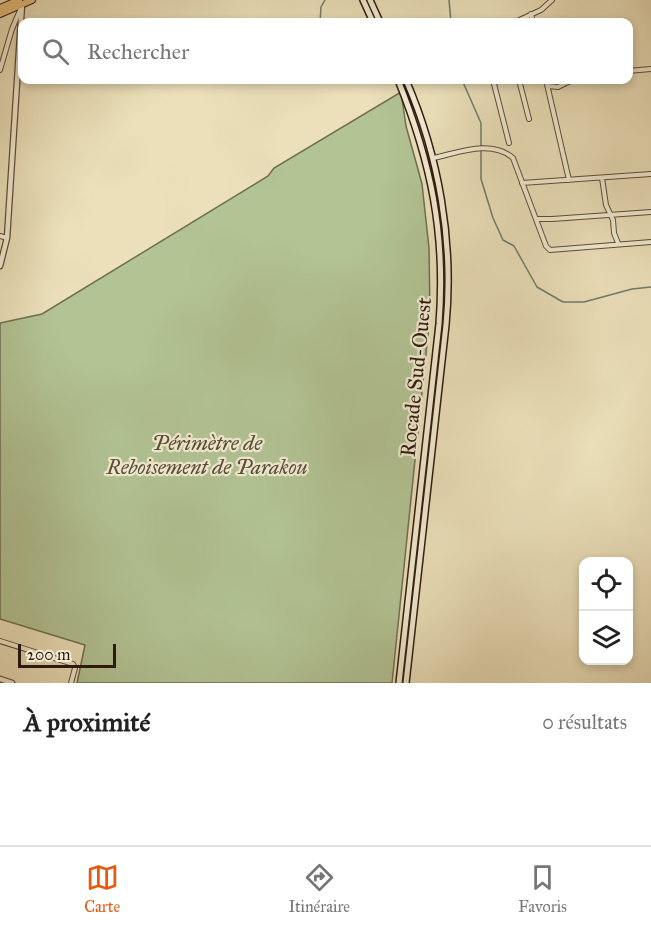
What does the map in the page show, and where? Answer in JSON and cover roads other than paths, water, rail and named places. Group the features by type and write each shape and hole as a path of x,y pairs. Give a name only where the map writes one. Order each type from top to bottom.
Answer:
{"main road":[{"path":"0,8 31,0"},
{"path":"363,0 371,18"},
{"path":"370,0 378,18"},
{"path":"0,14 21,2"},
{"name":"Rocade Sud-Ouest","path":"399,683 439,324 441,274 439,236 430,180 421,139 400,84"},
{"name":"Rocade Sud-Ouest","path":"406,683 448,310 447,243 441,198 433,158 408,84"}],"street":[{"path":"523,18 541,10 552,0"},
{"path":"0,70 21,2"},
{"path":"20,18 21,2"},
{"path":"531,14 532,18"},
{"path":"0,266 8,238 18,56"},
{"path":"633,71 651,69"},
{"path":"494,84 509,143"},
{"path":"520,84 529,119"},
{"path":"564,84 558,87 548,86 569,180"},
{"path":"433,158 477,149 496,149 513,158 546,246 550,250 651,242"},
{"path":"522,183 651,174"},
{"path":"602,178 606,205 614,220 614,233 618,243"},
{"path":"536,219 651,212"},
{"path":"0,236 8,238"},
{"path":"0,642 73,664 75,668 71,683"},
{"path":"4,681 12,683"}],"waterway":[{"path":"320,18 321,7 325,0"},
{"path":"449,0 451,18"},
{"path":"464,84 481,123 481,179 493,218 503,240 514,246 537,287 563,302 584,302 632,289 651,287"}],"park label":[{"name":"Périmètre de Reboisement de Parakou","path":"207,455"}]}
